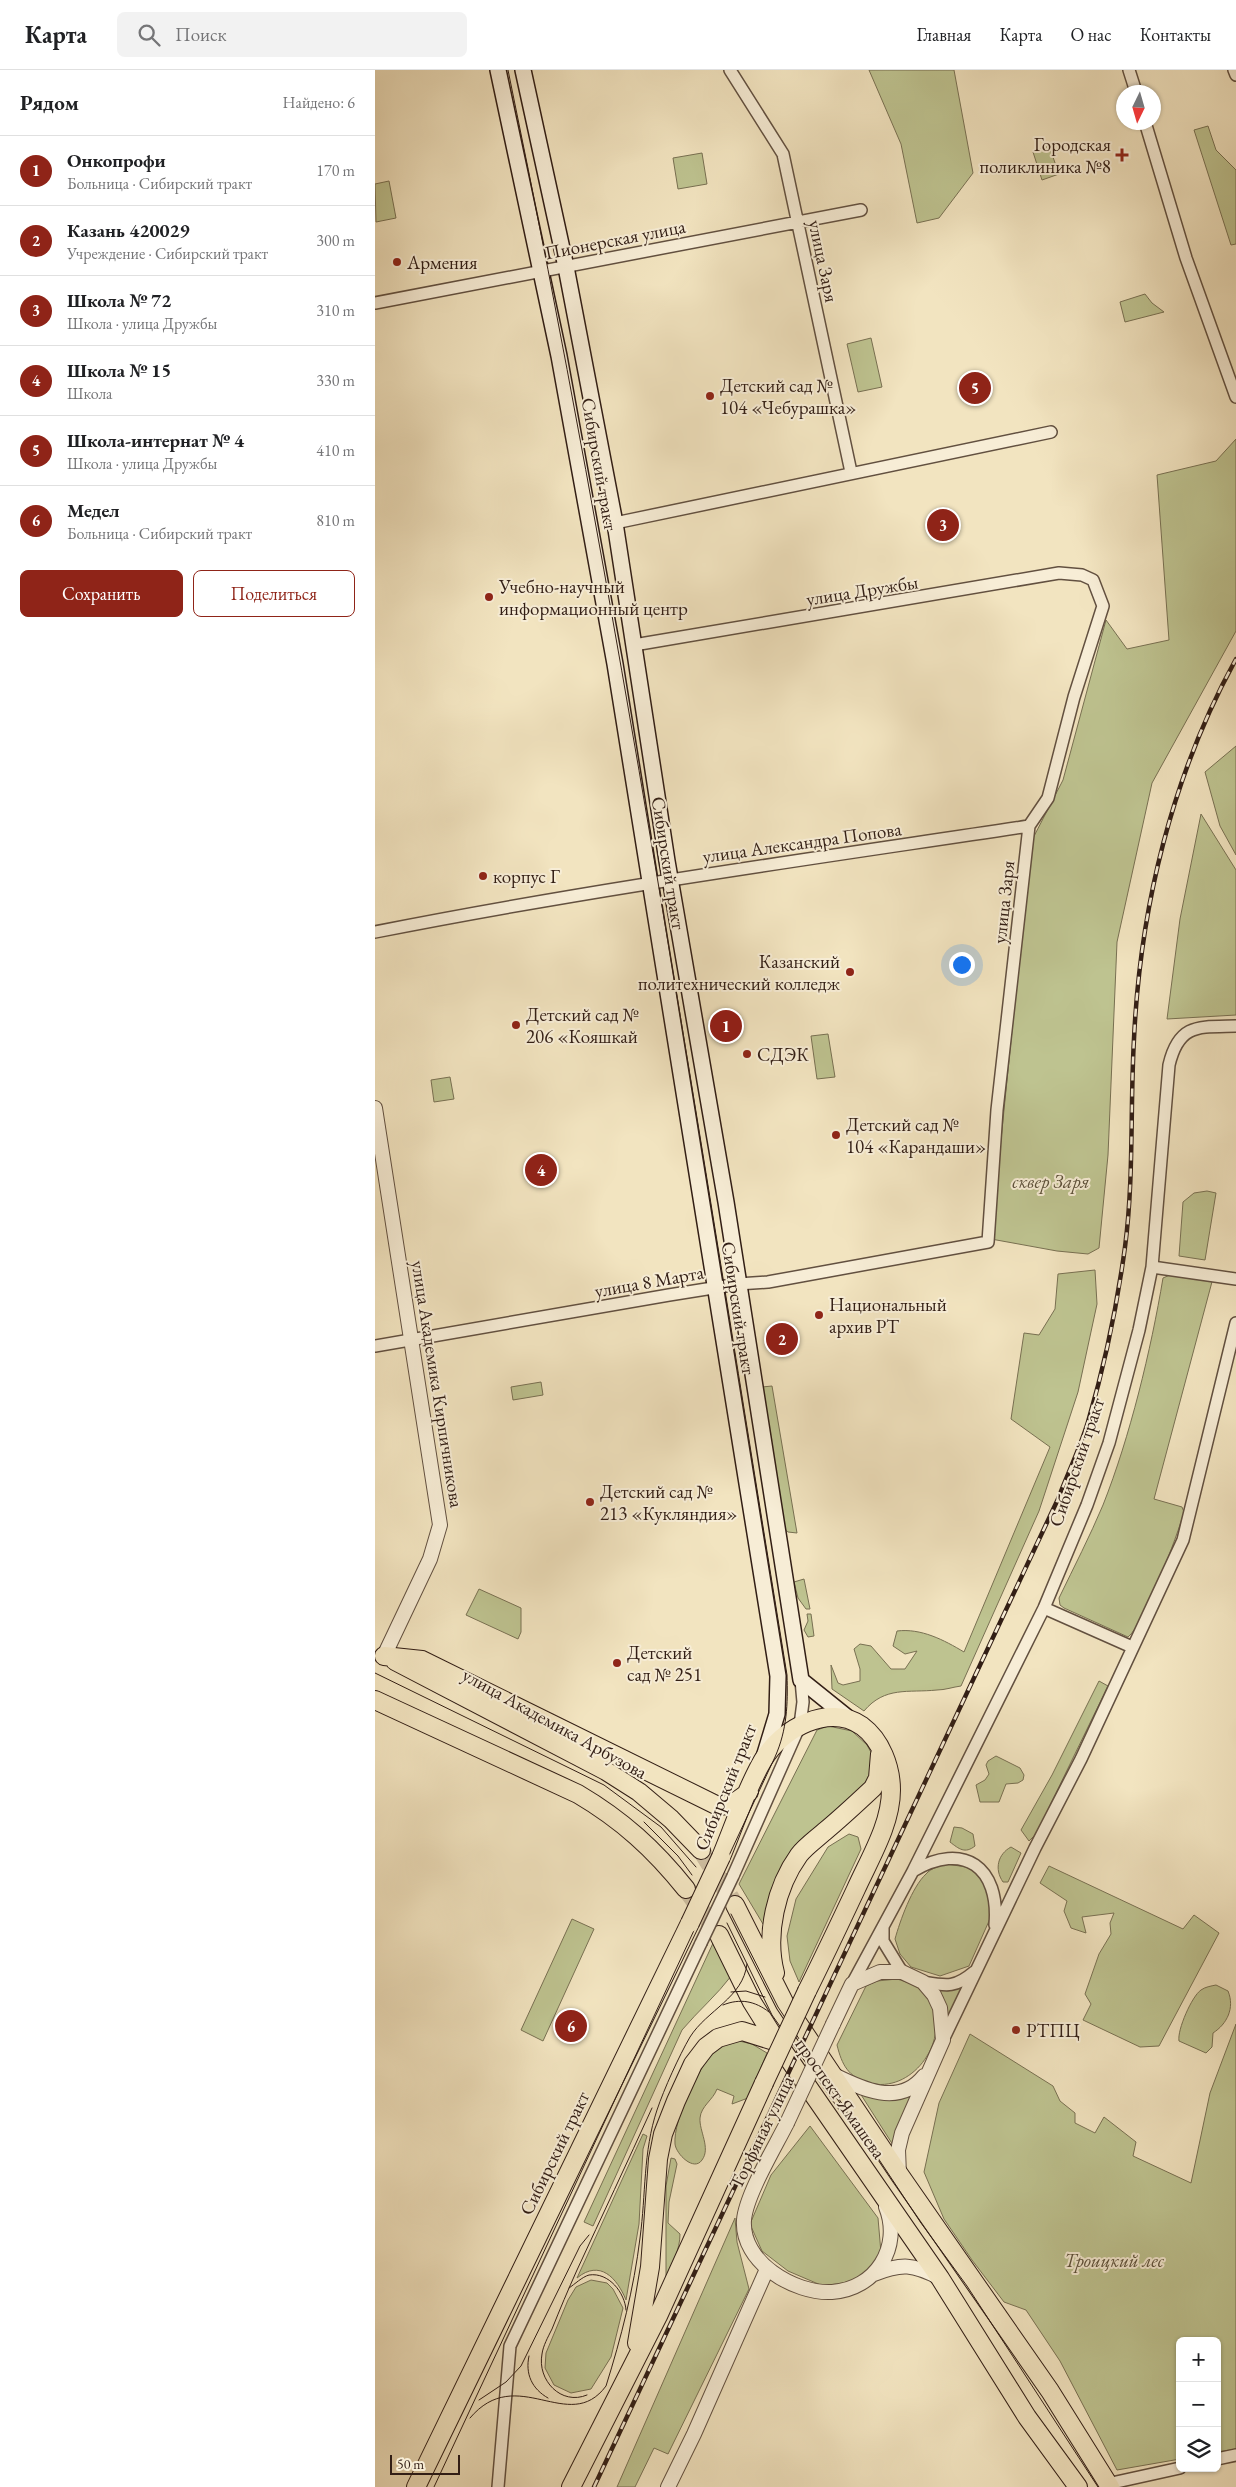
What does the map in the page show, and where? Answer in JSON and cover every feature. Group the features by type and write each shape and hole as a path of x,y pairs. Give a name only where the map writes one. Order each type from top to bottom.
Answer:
{"main road":[{"name":"Сибирский тракт","path":"416,2487 721,1857 764,1759 777,1714 777,1676 608,625 559,356 498,70"},
{"name":"Сибирский тракт","path":"523,70 566,267 615,523 670,880 738,1284 801,1680"},
{"path":"380,1654 422,1660 523,1712 716,1805 725,1807 733,1804 749,1792"},
{"name":"улица Академика Арбузова","path":"380,1654 606,1771 639,1792 701,1850"},
{"path":"571,2487 658,2316 764,2083 878,1842 888,1812 890,1776 887,1762 880,1748 868,1731 847,1718 801,1680"},
{"path":"375,1700 578,1794 634,1832 686,1889"},
{"path":"764,1759 783,1738 801,1725 820,1718 847,1718"},
{"path":"785,2004 772,1959 773,1928 778,1896 799,1854 873,1788 879,1778 881,1764 880,1748"},
{"name":"проспект Ямашева","path":"735,1905 785,2004 899,2174 1051,2391 1108,2486"},
{"name":"проспект Ямашева","path":"719,1935 749,1997 777,2042 940,2278 1002,2379 1078,2487"},
{"path":"629,2372 639,2334 648,2284 657,2159 663,2134 676,2101 693,2064 706,2047 718,2038 742,2032 777,2042"}],"street":[{"name":"улица Заря","path":"730,70 783,154 851,472"},
{"path":"1129,70 1134,85"},
{"path":"1234,70 1236,75"},
{"path":"1147,130 1187,258 1236,397"},
{"name":"Пионерская улица","path":"375,303 861,210"},
{"path":"615,523 851,472 1051,432"},
{"name":"улица Дружбы","path":"635,645 657,639 962,591 1059,573 1082,575 1093,580"},
{"name":"улица Заря","path":"987,1242 997,1110 1029,826 1048,798 1074,697 1103,606 1093,580"},
{"name":"улица Александра Попова","path":"375,932 494,908 1029,826"},
{"name":"Сибирский тракт","path":"852,1984 883,1923 913,1871 1044,1608 1087,1505 1109,1443 1139,1330 1152,1267 1169,1065 1172,1051 1181,1036 1199,1027 1236,1026"},
{"name":"улица Академика Кирпичникова","path":"375,1108 441,1525 429,1559 380,1654"},
{"name":"улица 8 Марта","path":"375,1346 738,1284 768,1282 987,1242"},
{"path":"1152,1267 1236,1278"},
{"path":"930,2067 1078,1766 1183,1540 1236,1323"},
{"path":"1044,1608 1132,1647"},
{"name":"Сибирский тракт","path":"497,2487 510,2346 733,1876 801,1725 803,1702 801,1680"},
{"path":"913,1871 933,1861 946,1858 976,1865 987,1876 994,1891 997,1909 995,1932"},
{"path":"883,1923 883,1941 902,1972"},
{"path":"852,1984 880,1972 902,1972 923,1982 945,1986 960,1983 977,1970"},
{"path":"923,1982 940,2008 943,2040"},
{"name":"Торфяная улица","path":"852,1984 745,2212 745,2235 749,2246 767,2269 804,2287 831,2292 853,2287 873,2274 885,2260 889,2248 892,2223 878,2188"},
{"name":"проспект Ямашева","path":"832,2074 858,2087 882,2094 912,2087 922,2079 930,2067"},
{"name":"проспект Ямашева","path":"899,2174 898,2150 902,2133 930,2067"},
{"path":"873,2274 893,2266 907,2265 940,2278"},
{"path":"668,2487 767,2269"},
{"path":"1221,2458 1236,2455"},
{"path":"1108,2486 1176,2469"}],"green space":[{"path":"869,70 954,70 973,173 939,218 917,223 901,144"},
{"path":"1208,126 1216,150 1236,170 1236,244 1231,245 1194,130"},
{"path":"1049,146 1059,174 1042,180 1033,152"},
{"path":"702,153 707,184 678,189 673,158"},
{"path":"389,181 396,218 376,222 375,184"},
{"path":"1145,294 1152,303 1164,312 1125,322 1120,302"},
{"path":"871,338 882,387 858,392 847,344"},
{"name":"сквер Заря","path":"1236,439 1236,631 1152,783 1117,942 1108,1155 1099,1248 1088,1254 1057,1251 991,1239 1031,842 1063,780 1106,620 1127,649 1169,640 1157,475 1216,461"},
{"path":"1236,746 1236,855 1220,826 1205,772"},
{"path":"1201,814 1236,870 1236,1015 1167,1019 1180,919"},
{"path":"828,1034 835,1077 817,1079 811,1036"},
{"path":"450,1077 454,1099 434,1102 431,1080"},
{"path":"1207,1191 1216,1193 1205,1260 1179,1256 1183,1202 1194,1193"},
{"path":"1095,1270 1097,1304 1078,1392 1039,1511 961,1686 940,1690 907,1691 889,1694 872,1703 864,1711 832,1689 831,1665 838,1683 843,1685 860,1681 860,1669 854,1649 860,1644 871,1646 891,1669 905,1669 917,1651 905,1654 893,1646 897,1631 923,1633 940,1639 964,1652 1050,1447 1011,1419 1024,1333 1039,1335 1055,1309 1058,1274"},
{"path":"1172,1274 1213,1278 1154,1499 1182,1507 1184,1512 1168,1558 1143,1616 1128,1637 1064,1608 1060,1605 1059,1598 1093,1528 1113,1479 1139,1393 1163,1278"},
{"path":"541,1382 543,1395 513,1400 511,1387"},
{"path":"772,1386 797,1533 788,1532 784,1529 762,1387"},
{"path":"804,1579 810,1609 806,1609 798,1598 794,1582"},
{"path":"479,1589 521,1608 521,1632 518,1639 466,1615"},
{"path":"807,1614 811,1614 814,1636 808,1637 804,1630 808,1621"},
{"path":"1099,1681 1108,1686 1036,1834 1029,1841 1021,1830 1052,1775"},
{"path":"828,1726 852,1731 867,1745 874,1758 870,1784 784,1861 763,1924 739,1884 817,1730"},
{"path":"996,1756 1020,1768 1024,1775 1023,1780 1018,1783 1006,1784 999,1802 980,1802 976,1785 985,1780 989,1774 986,1765 988,1761"},
{"path":"954,1827 962,1828 973,1834 975,1846 968,1850 962,1850 950,1842"},
{"path":"849,1834 858,1837 861,1849 799,1982 790,1961 787,1936 796,1899 828,1847"},
{"path":"1011,1847 1021,1853 1008,1882 1003,1882 998,1867 999,1862 1003,1854"},
{"path":"947,1864 966,1867 982,1876 993,1912 969,1966 940,1976 911,1967 900,1954 895,1939 907,1905 916,1887 930,1870"},
{"path":"1049,1866 1183,1929 1194,1915 1219,1933 1159,2046 1140,2047 1083,2020 1091,2004 1085,1994 1099,1954 1111,1934 1110,1923 1114,1913 1082,1917 1086,1933 1071,1928 1064,1911 1067,1901 1040,1883"},
{"path":"572,1919 594,1929 543,2041 521,2030"},
{"path":"714,1941 732,1975 682,2030 593,2226 584,2222"},
{"path":"897,1979 915,1986 927,1995 936,2020 935,2035 931,2049 923,2062 912,2073 899,2081 884,2084 869,2083 851,2074 841,2059 837,2045 866,1986 877,1981"},
{"path":"1216,1985 1228,1991 1231,2003 1226,2020 1213,2033 1212,2047 1206,2053 1179,2041 1180,2029 1197,1993 1204,1988"},
{"path":"963,1988 948,2018 943,1997 937,1989 948,1991"},
{"name":"Троицкий лес","path":"1236,2024 1236,2449 1221,2451 1221,2337 1176,2337 1176,2460 1117,2470 1060,2361 1026,2310 1004,2302 944,2219 924,2172 939,2103 970,2034 1053,2086 1060,2101 1075,2113 1075,2123 1095,2133 1104,2117 1136,2142 1133,2156 1191,2183 1210,2093"},
{"path":"739,2041 752,2044 767,2053 748,2098 732,2104 734,2096 717,2089 705,2106 700,2118 705,2145 704,2155 699,2163 690,2163 682,2157 675,2144 675,2134 683,2107 703,2066 711,2056 723,2045"},
{"path":"918,2087 893,2145 858,2090"},
{"path":"810,2126 878,2218 881,2253 871,2269 854,2281 823,2286 788,2271 762,2251 750,2224 771,2175"},
{"path":"643,2134 647,2136 643,2149 639,2224 626,2300 613,2278 607,2274 593,2270 577,2278"},
{"path":"671,2158 675,2159 677,2164 669,2202 668,2223 680,2234 680,2240 666,2278 666,2186"},
{"path":"735,2218 737,2242 749,2289 668,2454 654,2448 635,2487 617,2487"},
{"path":"591,2280 607,2283 613,2289 623,2308 611,2357 591,2389 571,2393 554,2385 545,2368 546,2353 568,2300 576,2287"}],"tunnel":[{"path":"701,1850 735,1905"},
{"path":"686,1889 719,1935"}],"tram line":[{"path":"434,2487 775,1757 786,1717 787,1696 787,1675 622,670 586,470 508,70"},
{"path":"375,1673 604,1785 661,1827 696,1867"},
{"path":"644,1822 678,1856 692,1875"},
{"path":"731,1914 778,2007 921,2223 967,2286 1098,2487"},
{"path":"727,1923 772,2015 840,2111"},
{"path":"470,2418 488,2403 506,2396 524,2396 559,2403 576,2404 591,2399 606,2386 631,2294 642,2222 649,2142 657,2110 681,2053 690,2037 732,1995 744,1976 747,1964"},
{"path":"731,1992 746,1991 765,1997"},
{"path":"723,2005 741,2001 753,2003 769,2012"},
{"path":"587,2395 568,2397 560,2394 553,2388 543,2373 541,2364 543,2351 577,2270 652,2108"},
{"path":"479,2400 506,2382 521,2366 580,2246 589,2235"},
{"path":"569,2288 589,2275 603,2277 615,2285 623,2297 626,2310"},
{"path":"529,2356 528,2369 531,2380 534,2386 548,2398"}],"railway":[{"path":"594,2487 1058,1499 1085,1432 1110,1335 1125,1247 1130,1196 1137,990 1152,892 1163,843 1177,796 1213,703 1236,659"}],"place":[{"name":"Городская поликлиника №8","path":"1122,155"},
{"name":"Армения","path":"397,262"},
{"name":"Школа-интернат № 4","path":"975,388"},
{"name":"Детский сад № 104 «Чебурашка»","path":"710,396"},
{"name":"Школа № 72","path":"943,525"},
{"name":"Учебно-научный информационный центр","path":"489,597"},
{"name":"корпус Г","path":"483,876"},
{"name":"Казанский политехнический колледж","path":"850,972"},
{"name":"Детский сад № 206 «Кояшкай","path":"516,1025"},
{"name":"Онкопрофи","path":"726,1026"},
{"name":"СДЭК","path":"747,1054"},
{"name":"Детский сад № 104 «Карандаши»","path":"836,1135"},
{"name":"Школа № 15","path":"541,1170"},
{"name":"Национальный архив РТ","path":"819,1315"},
{"name":"Казань 420029","path":"782,1339"},
{"name":"Детский сад № 213 «Кукляндия»","path":"590,1502"},
{"name":"Детский сад № 251","path":"617,1663"},
{"name":"Медел","path":"571,2026"},
{"name":"РТПЦ","path":"1016,2030"}]}
